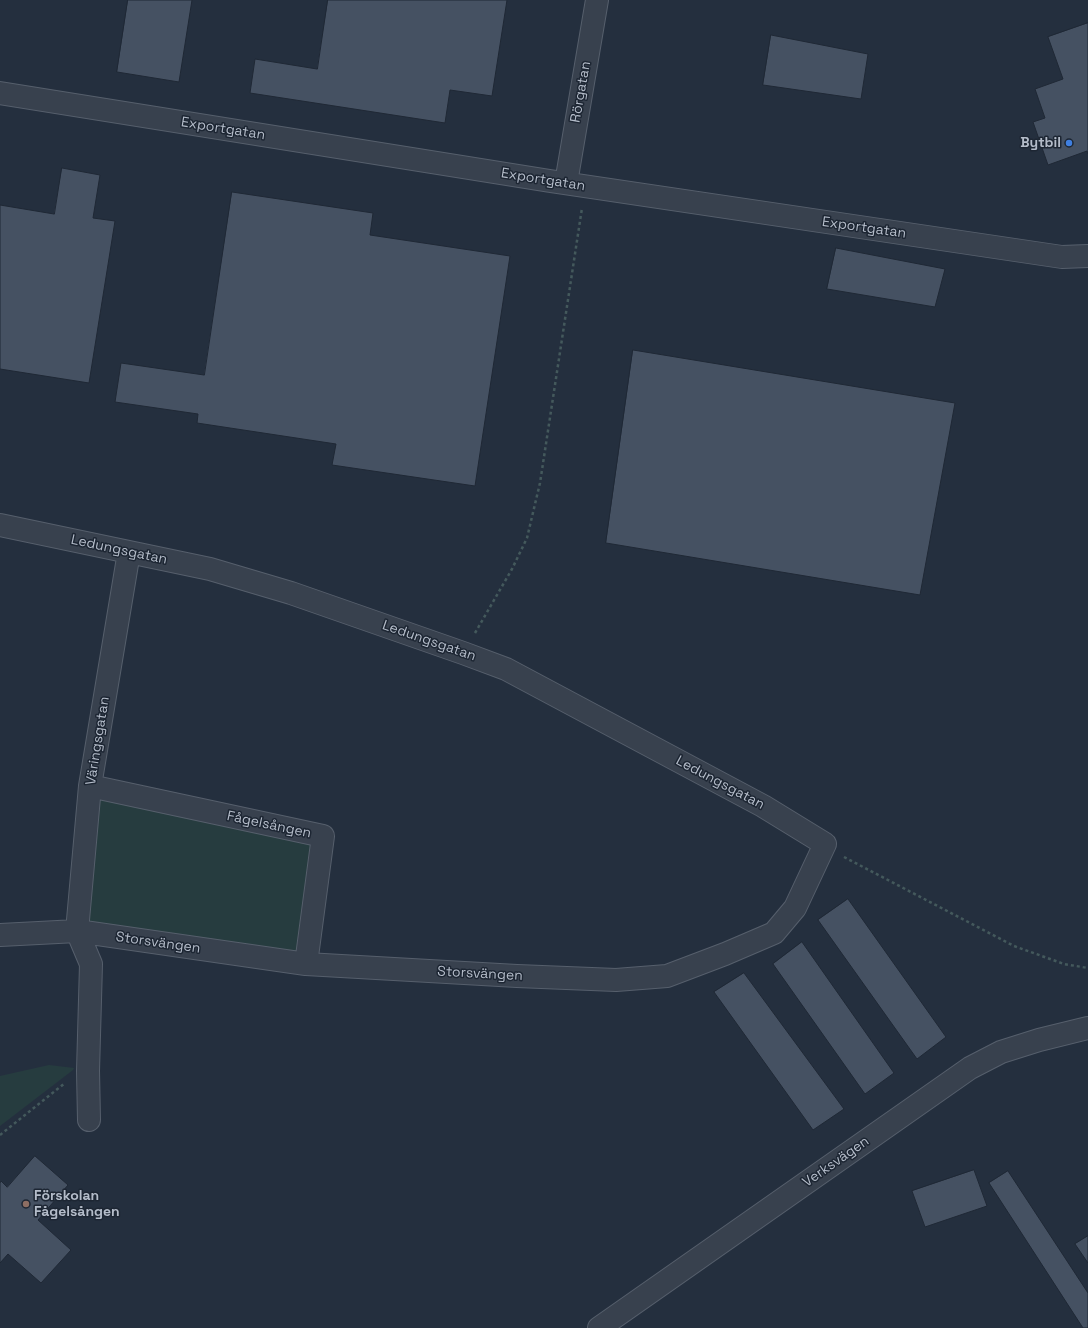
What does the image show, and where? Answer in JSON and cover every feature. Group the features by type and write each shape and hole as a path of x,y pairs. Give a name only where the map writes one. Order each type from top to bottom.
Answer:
{"street":[{"name":"Rörgatan","path":"576,185 597,0"},
{"name":"Exportgatan","path":"0,93 576,185 1062,257 1088,256"},
{"name":"Ledungsgatan","path":"0,525 210,569 291,593 506,669 762,806 825,844"},
{"name":"Väringsgatan","path":"77,931 90,786 129,552"},
{"name":"Fågelsången","path":"90,786 323,836 306,964"},
{"name":"Storsvängen","path":"0,935 77,931 306,964 616,980 667,976 725,954 774,933 794,908 825,844"},
{"path":"77,931 91,964 88,1120"},
{"name":"Verksvägen","path":"599,1328 970,1068 1001,1052 1039,1040 1088,1028"}],"path":[{"path":"463,653 512,569 526,538 540,483 576,185"},
{"path":"825,844 844,858 1014,946 1064,964 1088,968"},
{"path":"0,1135 79,1072 88,1071"}],"green space":[{"path":"90,787 323,836 306,964 77,931"},
{"path":"49,1065 74,1068 0,1126 0,1076"}],"building":[{"path":"128,0 192,0 179,82 117,72"},
{"path":"328,0 507,0 492,96 450,90 445,123 250,93 255,59 317,69"},
{"path":"1088,23 1088,154 1087,151 1048,165 1033,122 1045,118 1035,89 1063,79 1048,37"},
{"path":"771,35 868,54 861,99 763,85"},
{"path":"62,168 100,175 93,218 115,221 89,383 0,369 0,205 54,214"},
{"path":"232,192 373,213 370,235 510,256 475,486 332,465 336,444 197,423 198,414 115,402 121,363 204,375"},
{"path":"836,248 945,269 935,307 827,289"},
{"path":"633,350 955,403 920,595 606,543"},
{"path":"848,899 946,1037 917,1059 818,920"},
{"path":"802,942 894,1073 865,1094 773,964"},
{"path":"744,973 844,1109 813,1130 714,992"},
{"name":"Förskolan Fågelsången","path":"35,1156 68,1185 38,1220 71,1250 41,1283 8,1254 0,1263 0,1183 1,1181 7,1187"},
{"path":"974,1170 987,1206 925,1227 912,1191"},
{"path":"1008,1171 1088,1293 1088,1328 1083,1328 989,1183"},
{"path":"1088,1236 1088,1263 1075,1244"}],"place":[{"name":"Bytbil","path":"1069,143"},
{"name":"Förskolan Fågelsången","path":"26,1204"}]}
